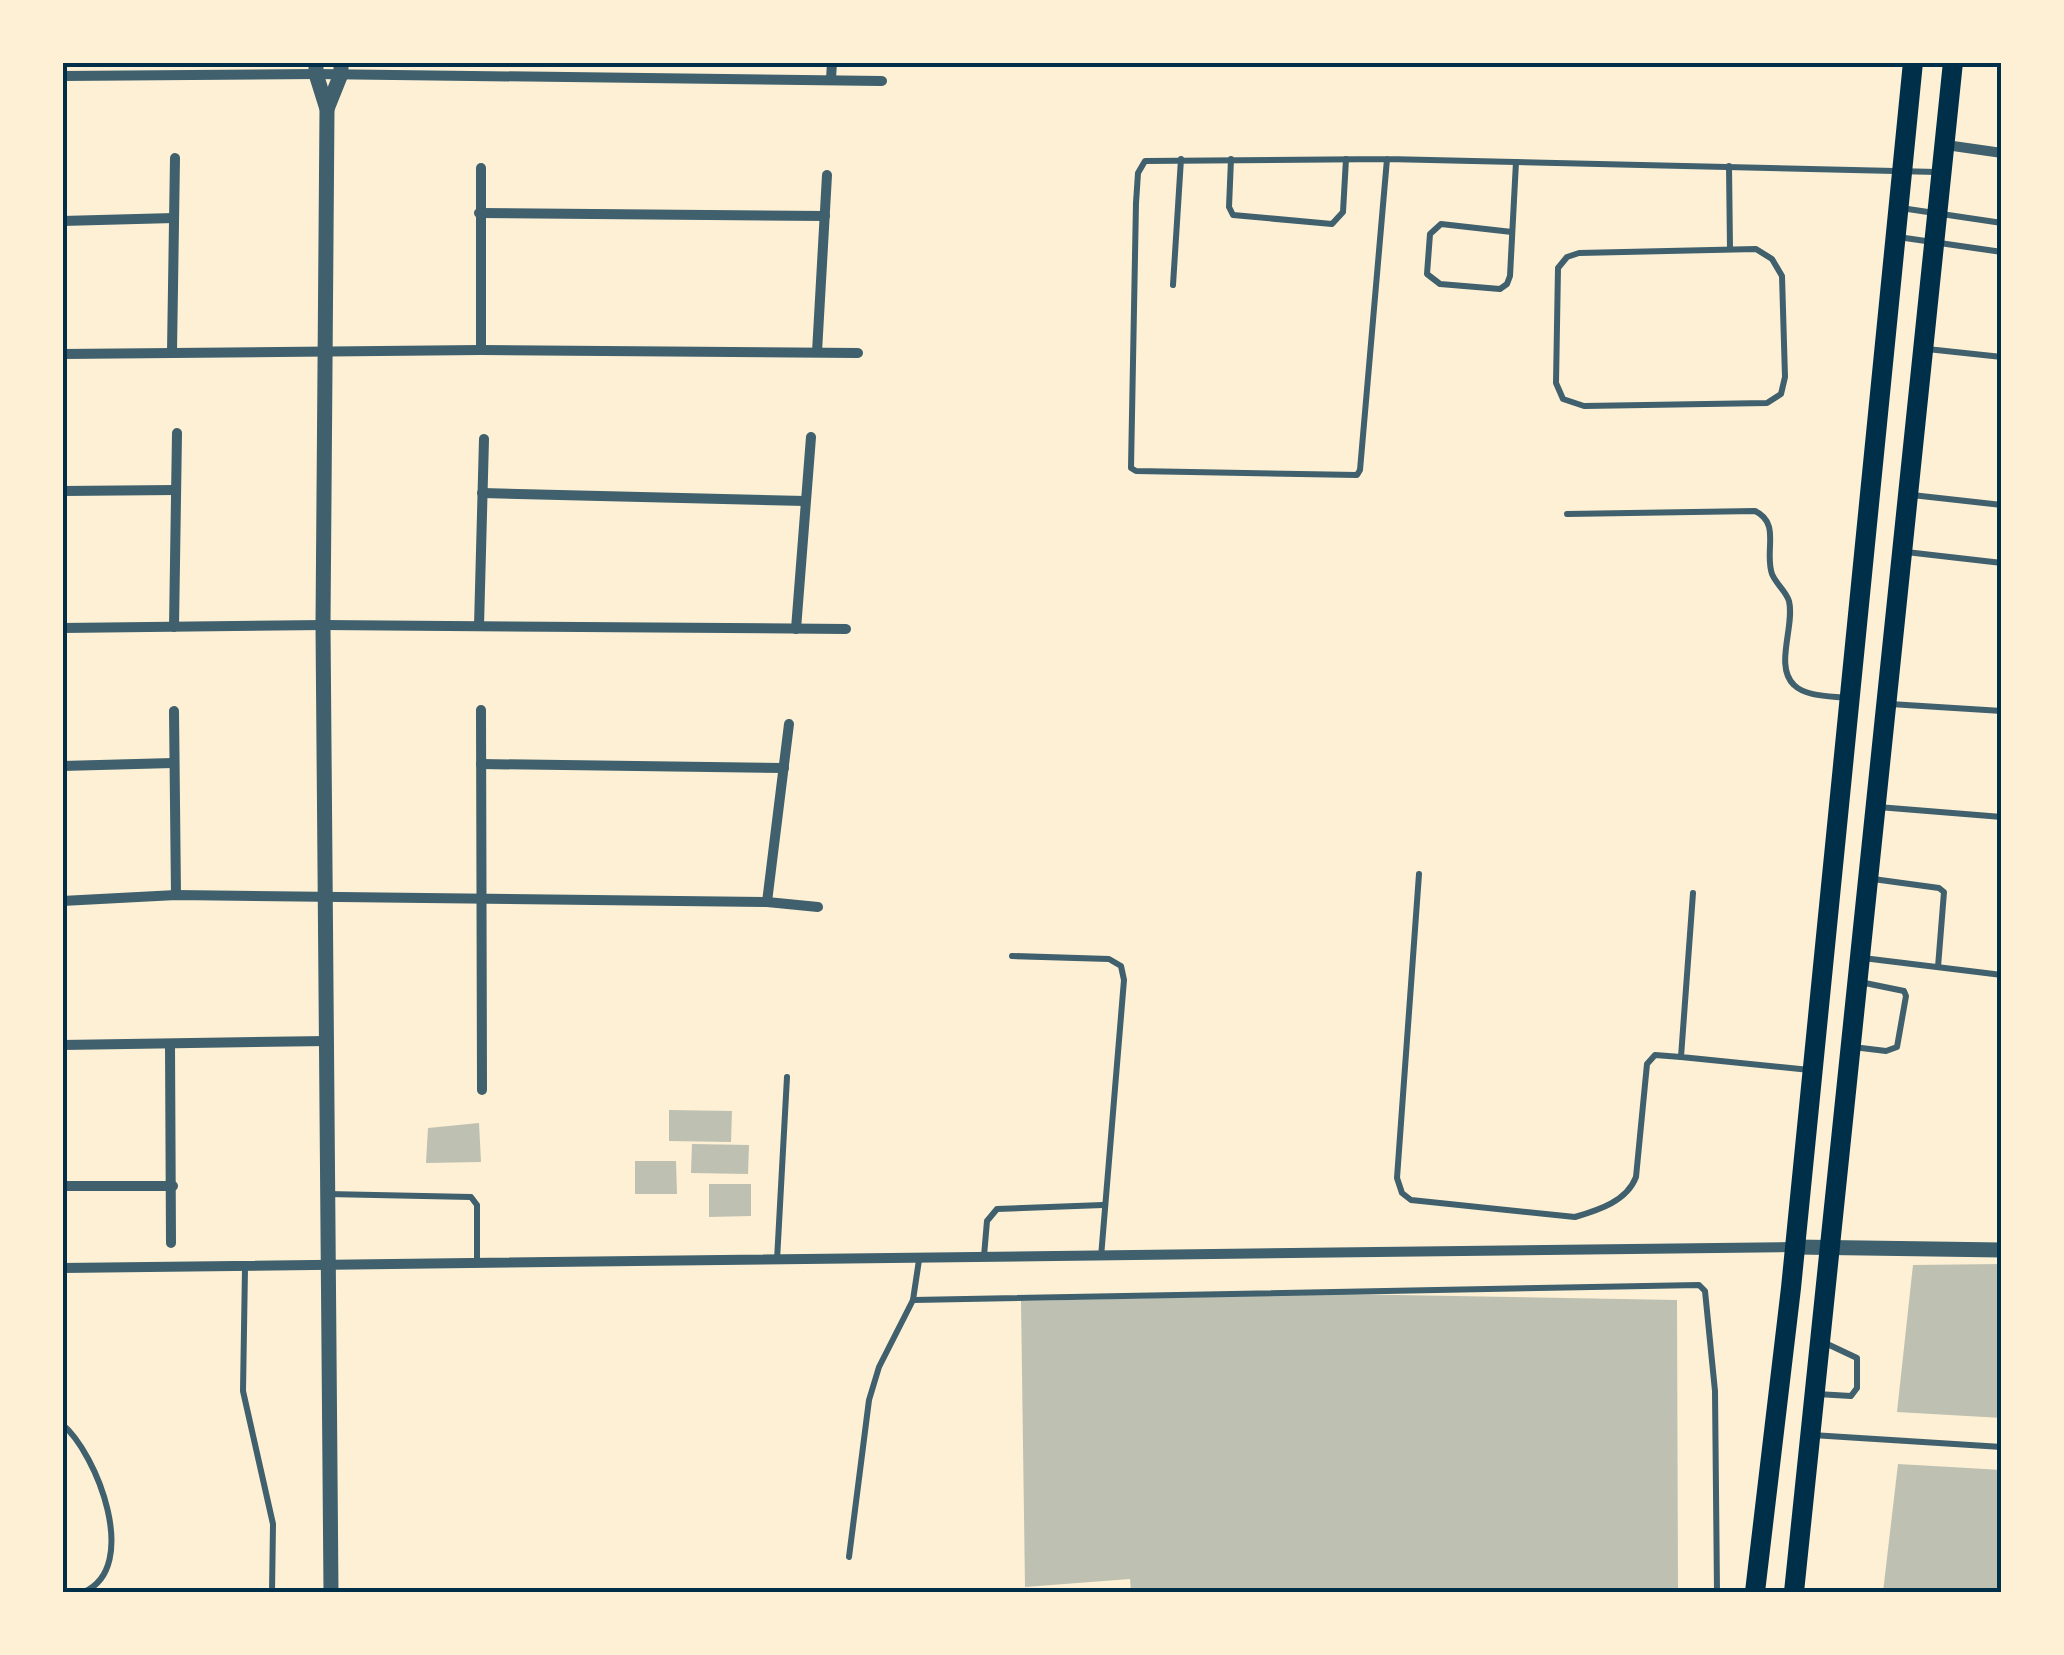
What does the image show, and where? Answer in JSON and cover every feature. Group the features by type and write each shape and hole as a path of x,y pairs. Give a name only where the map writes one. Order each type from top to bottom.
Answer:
{"main road":[{"path":"1754,1592 1796,1247 1913,62"},
{"path":"1794,1592 1954,62"}],"street":[{"path":"173,75 174,62"},
{"path":"478,62 478,76"},
{"path":"831,78 832,62"},
{"path":"316,68 327,109 323,625 330,1592"},
{"path":"62,76 341,68 478,76 882,81"},
{"path":"327,109 341,68"},
{"path":"1946,145 2002,152"},
{"path":"172,352 175,158"},
{"path":"481,168 481,350"},
{"path":"817,352 827,174"},
{"path":"479,213 826,216"},
{"path":"62,220 174,218"},
{"path":"62,354 481,350 858,353"},
{"path":"174,627 177,433"},
{"path":"796,628 811,437"},
{"path":"480,626 484,439"},
{"path":"62,491 176,490"},
{"path":"482,493 805,501"},
{"path":"62,628 323,625 846,629"},
{"path":"481,710 482,1090"},
{"path":"174,711 176,895"},
{"path":"767,902 790,724"},
{"path":"62,766 173,763"},
{"path":"481,764 784,768"},
{"path":"62,901 176,895 767,902 818,907"},
{"path":"62,1045 327,1041"},
{"path":"170,1044 171,1242"},
{"path":"62,1186 173,1186"},
{"path":"66,1271 1796,1247 2002,1250"}],"lane":[{"path":"1231,159 1229,207 1233,216 1332,224 1343,212 1346,159"},
{"path":"1387,159 1360,470 1351,477 1131,468 1138,172 1145,161 1387,159 1943,172"},
{"path":"1173,285 1181,160"},
{"path":"1512,232 1441,224 1430,234 1427,274 1440,284 1500,289 1508,284 1510,276 1516,162"},
{"path":"1729,166 1730,249"},
{"path":"1900,208 2002,223"},
{"path":"1897,237 2002,252"},
{"path":"1730,249 1756,249 1772,259 1782,276 1786,377 1781,394 1767,403 1584,406 1563,399 1556,383 1558,268 1567,257 1580,253 1730,249"},
{"path":"1926,348 2002,357"},
{"path":"1910,494 2002,505"},
{"path":"1568,514 1755,511 1766,516 1770,524 1773,577 1788,599 1786,671 1791,683 1802,691 1850,698"},
{"path":"1904,552 2002,563"},
{"path":"1889,704 2002,712"},
{"path":"1878,807 2002,817"},
{"path":"1419,874 1397,1178 1402,1193 1411,1200 1575,1217 1600,1210 1631,1190 1636,1177 1647,1064 1655,1055 1813,1070"},
{"path":"1870,879 1939,888 1944,892 1938,967"},
{"path":"1681,1056 1693,893"},
{"path":"1012,956 1109,959 1121,966 1124,980 1101,1257"},
{"path":"1862,958 2002,974"},
{"path":"1852,1047 1886,1051 1897,1048 1906,996 1904,991 1859,982"},
{"path":"777,1262 786,1077"},
{"path":"326,1194 471,1196 477,1204 477,1265"},
{"path":"984,1259 987,1221 997,1208 1104,1205"},
{"path":"849,1557 869,1400 880,1367 913,1300 919,1260"},
{"path":"245,1268 243,1391 273,1524 272,1592"},
{"path":"913,1300 1700,1285 1705,1291 1716,1391 1717,1592"},
{"path":"1816,1394 1851,1396 1857,1388 1857,1358 1822,1342"},
{"path":"62,1424 76,1436 96,1470 109,1518 112,1548 105,1570 84,1592"},
{"path":"1811,1434 2002,1447"}],"building":[{"path":"669,1110 732,1111 731,1142 669,1141"},
{"path":"479,1123 481,1162 426,1163 428,1128"},
{"path":"692,1144 749,1145 748,1174 691,1173"},
{"path":"635,1161 676,1161 677,1194 635,1194"},
{"path":"709,1184 751,1184 751,1216 709,1217"},
{"path":"2002,1264 2002,1418 1897,1412 1913,1265"},
{"path":"1339,1294 1677,1300 1678,1592 1131,1592 1130,1579 1025,1587 1021,1301"},
{"path":"1898,1464 2002,1470 2002,1592 1883,1592"}]}
